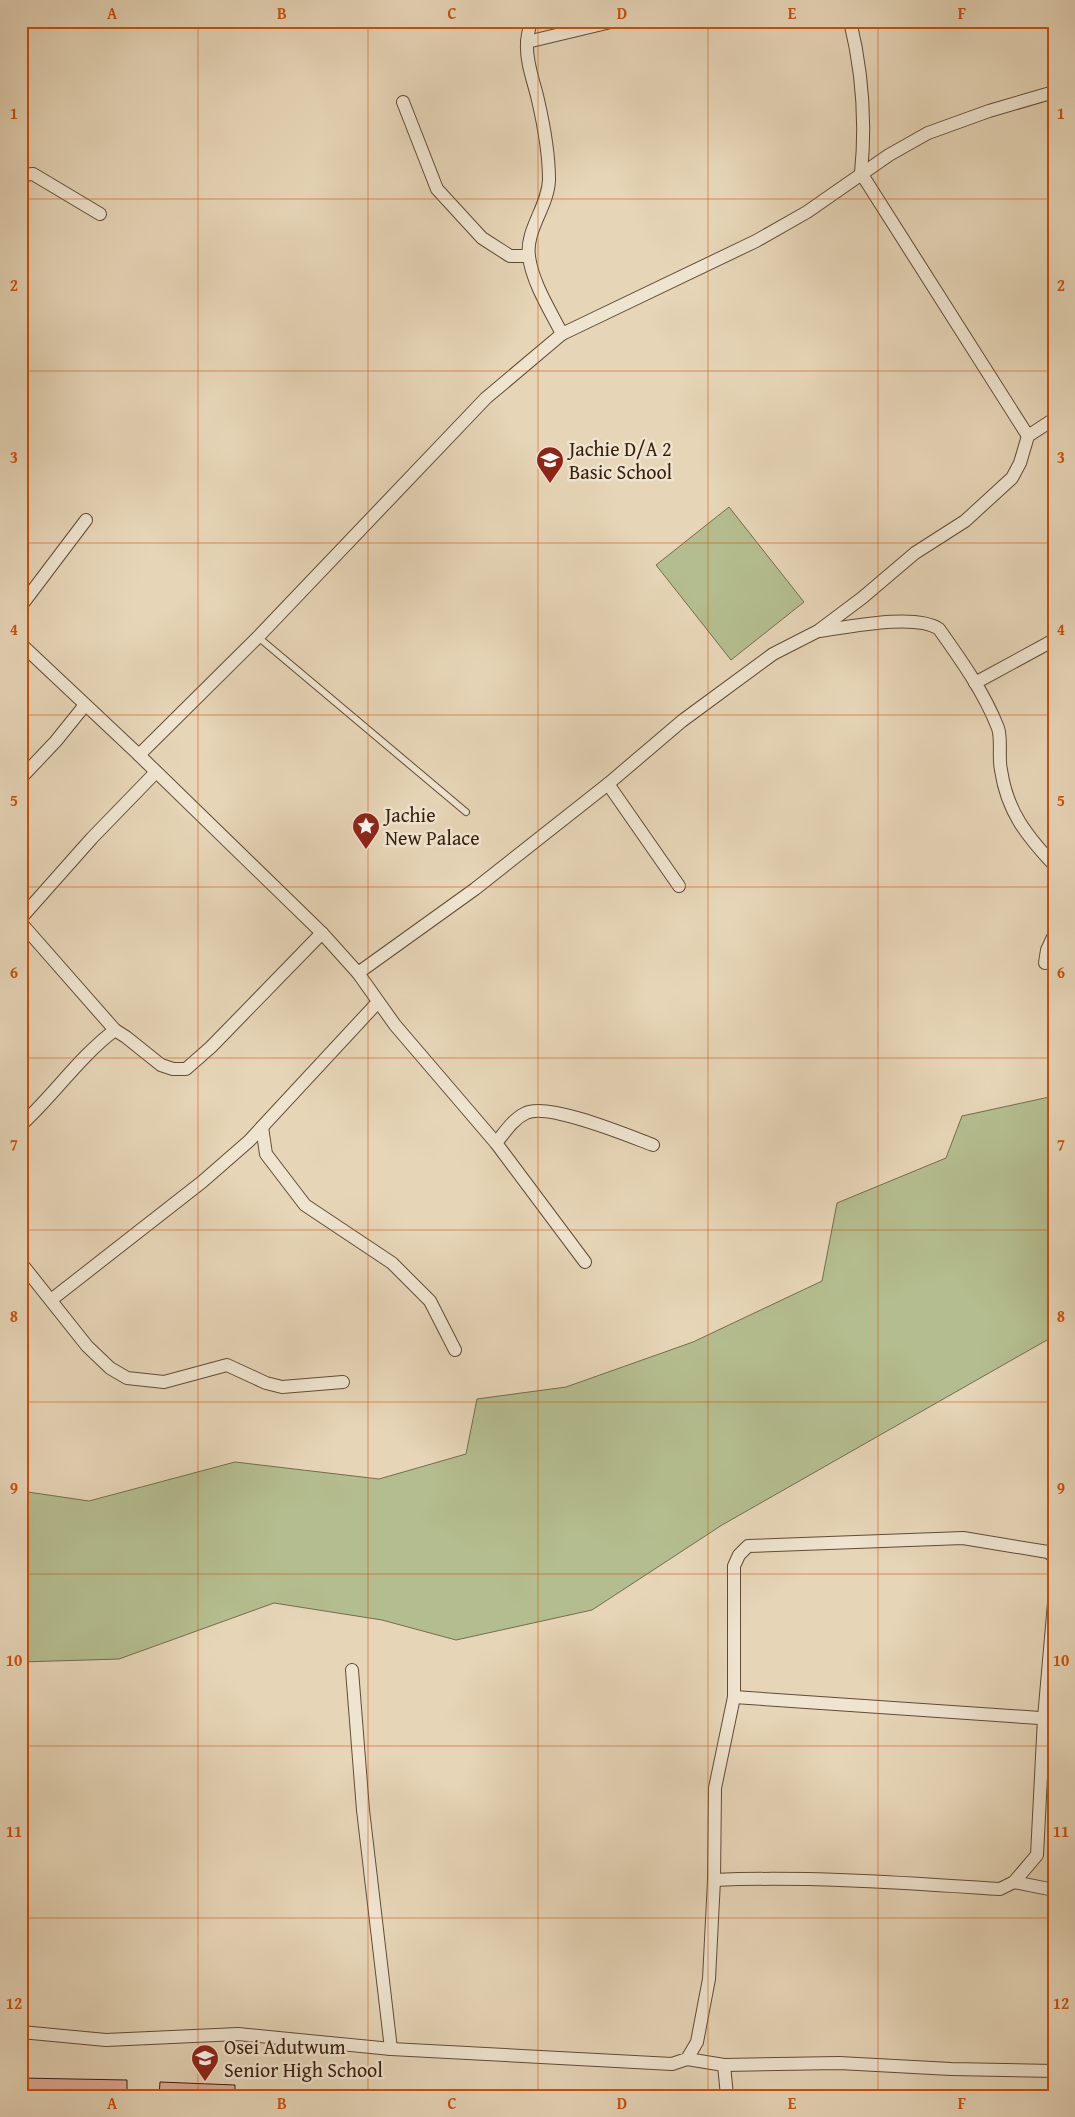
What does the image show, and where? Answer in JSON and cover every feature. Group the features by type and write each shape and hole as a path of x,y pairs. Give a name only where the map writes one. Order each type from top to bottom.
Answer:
{"street":[{"path":"531,21 527,42 527,56 547,145 549,181 545,201 528,243 528,256 532,273 562,334"},
{"path":"527,42 615,21"},
{"path":"850,21 859,74 864,138 861,173 1028,436"},
{"path":"139,755 258,637 486,398 562,334 756,241 807,212 889,155 928,134 989,111 1054,92"},
{"path":"403,102 437,188 482,238 510,256 528,256"},
{"path":"21,175 34,174 100,214"},
{"path":"358,973 475,889 608,784 682,720 766,660 818,631 862,598 915,553 965,521 1012,478 1020,463 1028,436 1054,419"},
{"path":"21,606 86,520"},
{"path":"818,631 887,623 918,622 932,624 939,629 975,683 998,730 1001,770 1010,806 1024,832 1054,865"},
{"path":"975,683 1054,640"},
{"path":"21,644 139,755 322,933 358,973 378,1002 496,1143 585,1262"},
{"path":"21,778 85,705"},
{"path":"21,918 92,838 156,772"},
{"path":"608,784 678,886"},
{"path":"21,923 115,1030 126,1036 161,1065 173,1069 186,1069 211,1047 322,933"},
{"path":"1044,963 1047,950 1054,935"},
{"path":"51,1300 202,1182 262,1128 378,1002"},
{"path":"21,1125 98,1043 115,1030"},
{"path":"496,1143 511,1124 527,1112 543,1112 572,1117 653,1145"},
{"path":"262,1128 266,1154 305,1206 392,1263 430,1301 455,1350"},
{"path":"21,1263 97,1357 110,1368 127,1378 164,1382 226,1365 266,1383 282,1387 343,1382"},
{"path":"687,2059 697,2042 709,1979 714,1880 715,1788 734,1697 734,1566 739,1555 748,1546 963,1538 1048,1552 1054,1557"},
{"path":"714,1880 759,1878 1000,1888 1014,1882 1037,1855 1049,1719 1054,1603"},
{"path":"352,1670 363,1810 391,2049"},
{"path":"734,1697 1049,1719"},
{"path":"1014,1882 1054,1890"},
{"path":"21,2032 106,2040 238,2034 391,2049 672,2064 687,2059 724,2065 839,2063 951,2069 1054,2071"},
{"path":"724,2065 727,2096"}],"lane":[{"path":"258,637 466,812"}],"green space":[{"path":"729,507 804,602 731,660 656,565"},
{"path":"1054,1096 1054,1336 722,1525 592,1610 456,1640 382,1620 274,1603 119,1659 21,1662 21,1491 89,1501 235,1462 379,1479 466,1454 477,1399 566,1387 693,1342 822,1281 837,1203 946,1158 962,1116"}],"building":[{"path":"21,2078 127,2080 127,2096 21,2096"},
{"path":"160,2082 235,2085 235,2096 159,2096"}],"place":[{"name":"Jachie D/A 2 Basic School","path":"550,484"},
{"name":"Jachie New Palace","path":"366,850"},
{"name":"Osei Adutwum Senior High School","path":"205,2082"}]}
